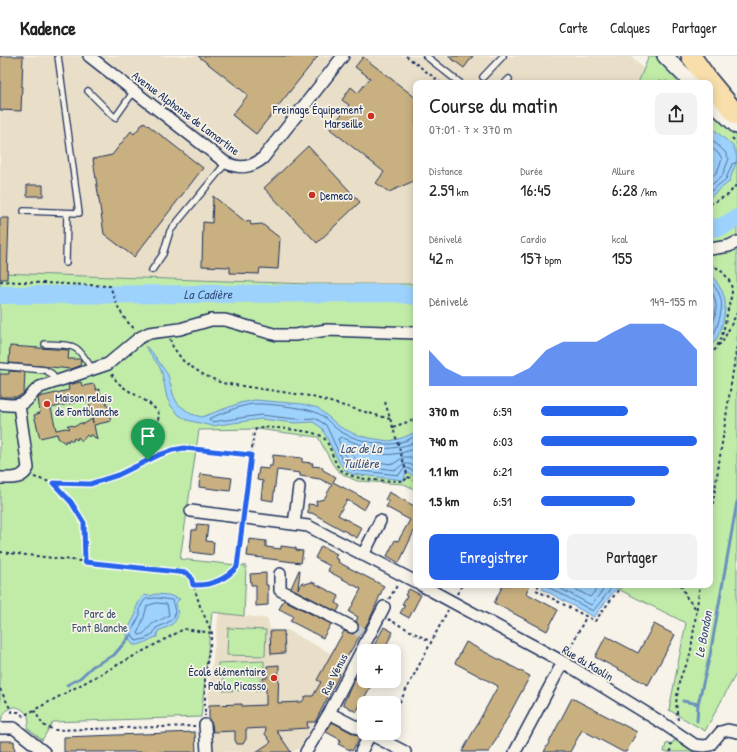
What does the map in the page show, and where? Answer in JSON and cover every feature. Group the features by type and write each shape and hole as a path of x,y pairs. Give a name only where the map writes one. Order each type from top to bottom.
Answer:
{"highway":[{"path":"691,56 708,80"},
{"path":"713,86 737,114"}],"main road":[{"path":"664,56 689,80"},
{"path":"713,103 737,126"}],"street":[{"name":"Avenue Alphonse de Lamartine","path":"89,56 226,162 234,166 241,167 257,163 263,158 343,56"},
{"path":"713,248 728,246 737,242"},
{"path":"0,404 19,405 26,402 34,391 108,364 149,333 180,329 210,320 225,320 277,335 295,335 327,330 413,334"},
{"path":"0,478 19,478 25,474 28,468 19,405"},
{"path":"294,524 299,487"},
{"path":"191,511 308,526 413,581"},
{"path":"363,555 380,521"},
{"path":"280,574 280,590 361,632"},
{"name":"Rue du Kaolin","path":"426,588 563,662 700,746 710,745 721,732 728,730 737,732"},
{"name":"Rue Vénus","path":"306,752 329,713 361,632 382,611"},
{"path":"514,752 563,662"},
{"path":"329,713 357,728"},
{"path":"206,726 207,752"},
{"path":"0,728 14,728 44,752"},
{"path":"361,752 365,740"},
{"path":"376,740 386,748 405,752"}],"lane":[{"path":"24,211 79,213 58,56"},
{"path":"426,56 456,80"},
{"path":"483,77 503,56"},
{"path":"88,91 115,118 134,91"},
{"path":"152,270 163,254 170,231 226,162"},
{"path":"66,263 67,213"},
{"path":"45,344 72,346 76,348 80,351 92,369"},
{"path":"0,366 45,370 52,374 56,382"}],"path":[{"path":"406,56 437,80"},
{"path":"713,202 728,195 737,184"},
{"path":"713,266 718,268 725,276 730,283 732,290 723,332 718,345"},
{"path":"0,281 110,286 118,309 129,324 144,336"},
{"path":"713,351 718,345 722,343 737,313"},
{"path":"166,331 173,347 184,362 204,375 222,383 309,396 390,419"},
{"path":"713,502 737,345"},
{"path":"108,364 114,378 122,386 155,407 159,414 154,451 148,460"},
{"path":"385,402 408,477 413,480"},
{"path":"393,427 413,420"},
{"path":"193,585 204,586 220,581 237,567 254,432 257,428 262,427 306,432 318,435 323,438 338,466 343,472 350,475 361,478 400,481 405,480 408,477"},
{"path":"25,474 53,483 90,484 118,475 148,460 173,450 184,448 251,455"},
{"path":"53,483 71,502 84,523 85,562"},
{"path":"0,552 187,573 191,577 200,606 212,633 205,675 206,726 54,730 43,725 34,710"},
{"path":"403,576 382,611 431,642"},
{"path":"401,700 460,588"},
{"path":"537,588 536,590 595,621 620,588"},
{"path":"682,588 687,598 697,610"},
{"path":"675,731 678,724 676,703 679,683 688,662 691,650 700,588"},
{"path":"563,662 586,617"},
{"path":"0,689 12,712 19,712 23,716 184,629 212,633"}],"shaded area":[{"path":"0,56 630,56 645,70 640,80 413,80 413,284 310,284 0,273"},
{"name":"École élémentaire Pablo Picasso","path":"219,612 268,619 270,631 287,630 347,662 300,748 293,752 215,752 210,744 208,695"}],"green space":[{"path":"649,56 655,56 679,80 639,80"},
{"path":"713,113 737,136 737,672 705,731 669,710 686,623 616,588 713,588"},
{"name":"Parc de Font Blanche","path":"0,273 310,284 413,284 413,488 404,484 357,481 346,476 337,470 318,437 257,429 199,430 180,559 246,566 244,616 212,612 201,717 53,722 42,740 27,728 29,723 28,715 20,708 12,707 6,711 0,721"},
{"path":"228,628 266,630 265,656 227,655"},
{"path":"264,661 264,671 218,673 218,663"},
{"path":"260,676 260,690 223,691 223,677"},
{"path":"674,740 695,752 664,752 666,744 673,743"}],"water":[{"path":"713,129 733,146 736,153 737,160 729,182 713,195"},
{"path":"713,276 722,291 725,301 723,323 713,344"},
{"name":"Lac de La Tuilière","path":"145,346 152,352 168,375 174,397 178,404 191,414 202,417 240,403 255,400 302,404 318,408 340,427 355,434 369,438 389,441 413,433 413,476 406,472 404,480 352,474 345,470 339,462 322,428 313,422 295,423 261,419 212,426 187,420 179,415 171,406 167,398 162,373"},
{"path":"542,588 617,588 594,617"},
{"path":"156,594 168,595 180,599 176,603 178,614 177,618 175,622 168,627 158,631 157,637 137,645 133,645 127,635 127,631 136,614 136,608 144,595 150,596"}],"building":[{"path":"0,56 23,56 21,111 0,110"},
{"path":"198,56 318,56 256,134 232,115 248,95"},
{"path":"448,56 473,56 464,68"},
{"path":"363,57 413,96 413,181 389,192 376,183 384,172 330,129 349,105 342,100 351,87 358,93 370,78 355,67"},
{"path":"144,122 203,168 134,257 104,234 93,159 112,155 131,131 134,134"},
{"name":"Demeco","path":"308,146 360,202 317,243 264,188"},
{"path":"27,185 43,185 43,196 27,196"},
{"path":"213,196 246,222 250,221 251,225 262,224 280,238 278,269 260,268 259,274 230,273 230,267 202,266 203,222 212,223"},
{"path":"0,218 9,218 7,279 0,279"},
{"path":"10,346 69,350 68,359 81,359 80,366 71,369 9,363"},
{"path":"9,371 25,372 24,393 18,397 0,397 0,374 9,374"},
{"path":"81,382 82,386 94,384 96,390 99,389 102,399 105,398 111,421 94,425 97,440 91,434 89,437 87,435 82,441 78,437 77,440 74,438 73,441 69,439 68,442 66,440 65,443 58,438 57,434 40,438 34,415 40,413 38,398 69,390 68,385","holes":["85,400 86,402 89,401 93,423 92,419 84,424 80,423 76,426 67,425 70,428 69,429 66,428 56,430 51,408"]},
{"path":"273,455 302,458 302,462 313,463 312,466 322,467 323,470 336,477 333,482 369,501 364,510 347,500 338,515 362,528 357,538 312,513 308,513 308,504 317,505 316,501 324,499 332,485 320,479 300,476 300,473 277,470 273,501 261,499 263,481 257,480 259,468 269,469 269,466 272,466"},
{"path":"200,474 232,478 230,491 199,487"},
{"path":"389,492 413,505 413,533 399,563 387,556 395,540 398,541 410,520 386,507 389,502 385,500"},
{"path":"197,524 208,525 206,541 214,542 213,555 190,552 192,530 196,530"},
{"path":"249,539 266,541 266,547 281,549 281,546 296,548 296,550 303,551 301,563 247,556"},
{"path":"321,546 337,554 335,558 339,560 338,562 384,586 370,619 338,672 340,674 315,722 307,722 308,728 276,730 291,752 256,752 271,742 265,734 266,728 246,729 246,739 243,744 237,744 235,740 235,731 213,732 212,724 209,720 209,705 266,705 266,686 263,686 263,678 267,678 267,666 279,665 278,703 302,702 306,696 313,696 321,682 317,680 344,631 353,634 358,630 359,626 356,621 358,617 349,612 361,589 328,571 330,566 315,558"},
{"path":"299,570 298,589 302,582 305,584 312,582 339,596 336,603 340,606 337,612 291,588"},
{"path":"266,573 266,585 268,585 268,605 256,606 256,585 251,585 250,574"},
{"path":"502,588 528,588 526,593 558,610 547,631 494,603"},
{"path":"409,589 421,595 409,618 400,613 405,605 402,604"},
{"path":"284,600 331,624 323,638 290,621 293,616 279,609"},
{"path":"654,624 675,635 648,685 595,657 606,636 638,653"},
{"path":"384,627 393,632 387,644 375,644"},
{"path":"270,631 284,631 285,653 271,654"},
{"path":"466,642 530,676 489,752 462,752 498,686 455,663"},
{"path":"357,677 357,688 370,688 365,696 357,696 356,712 343,704 355,678 356,679"},
{"path":"572,698 637,732 626,752 623,752 582,730 570,752 544,752"},
{"path":"332,722 357,735 357,740 358,740 352,751 338,744 341,740 326,732"},
{"path":"195,732 196,752 64,752 64,737"},
{"path":"0,741 14,741 15,752 0,751"}],"waterway":[{"name":"La Cadière","path":"713,228 721,227 737,218"},
{"name":"La Cadière","path":"0,295 395,293 413,296"},
{"name":"Le Bondon","path":"697,721 698,704 710,655 737,502"},
{"path":"67,685 80,678 93,666 114,655 131,635"},
{"path":"683,701 698,704"}],"tunnel":[{"path":"352,627 362,633"}],"place":[{"name":"Freinage Équipement Marseille","path":"371,116"},
{"name":"Demeco","path":"312,195"},
{"name":"Maison relais de Fontblanche","path":"47,404"},
{"name":"École élémentaire Pablo Picasso","path":"274,678"}],"route":[{"path":"184,448 251,455 237,567 220,581 204,586 193,585 191,577 187,573 85,562 84,523 71,502 53,483 90,484 118,475 148,460 173,450 184,448"}]}
